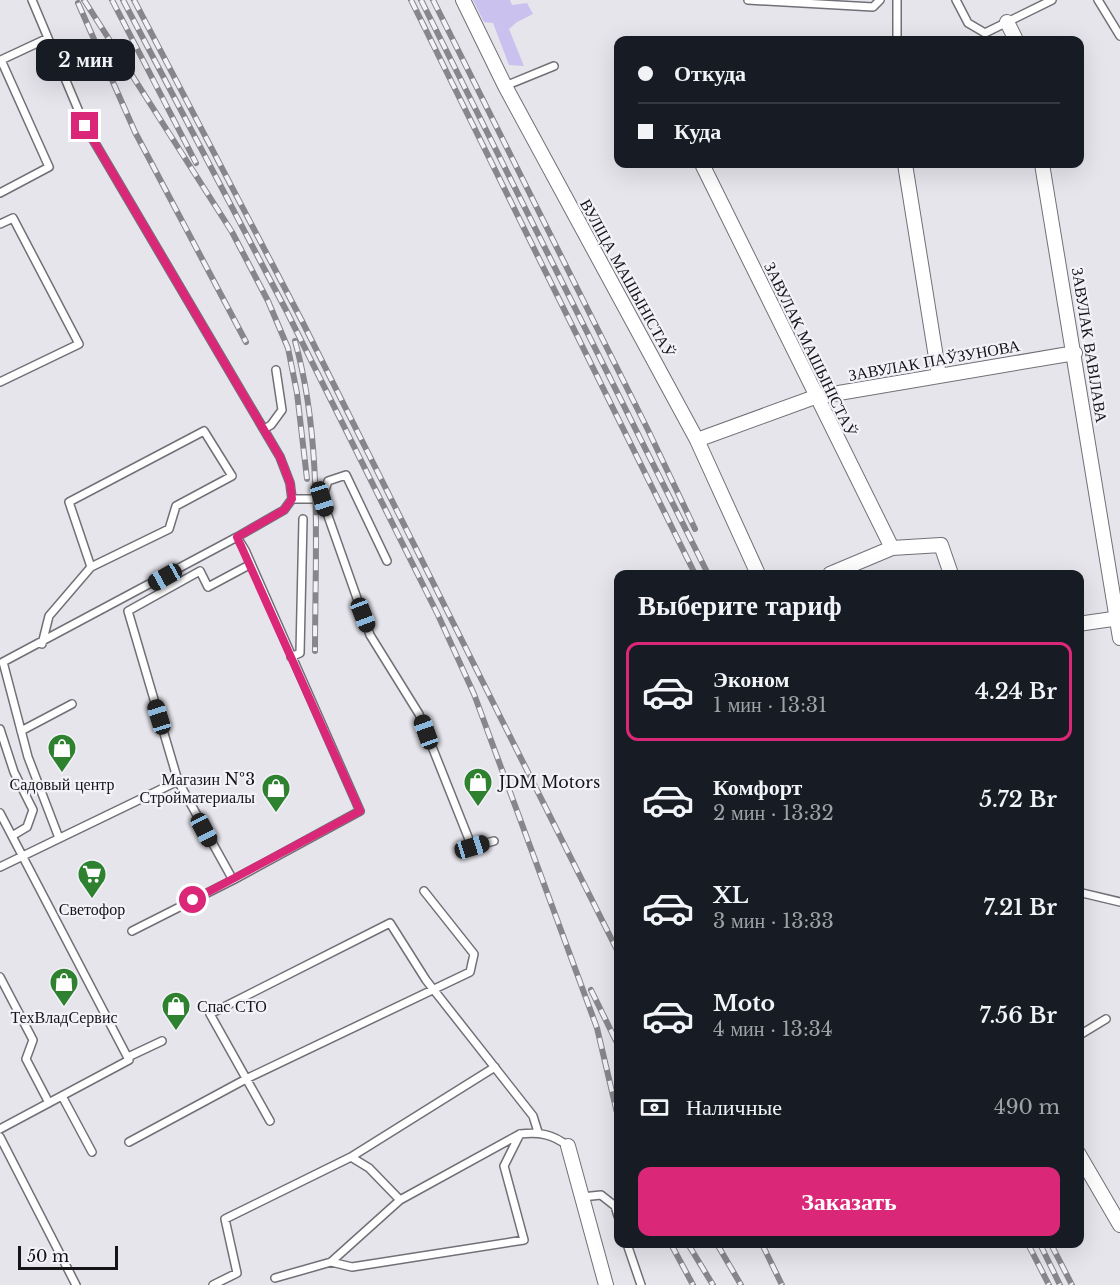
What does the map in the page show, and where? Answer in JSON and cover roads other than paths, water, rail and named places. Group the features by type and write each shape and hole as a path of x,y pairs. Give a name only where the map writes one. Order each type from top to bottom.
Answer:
{"street":[{"name":"ВУЛІЦА МАШЫНІСТАЎ","path":"463,0 505,86 697,440 756,570"},
{"path":"1007,22 1015,36"},
{"name":"ЗАВУЛАК МАШЫНІСТАЎ","path":"704,168 815,398 891,548"},
{"path":"906,168 939,375"},
{"name":"ЗАВУЛАК ВАВІЛАВА","path":"1043,168 1075,353 1120,638"},
{"name":"ЗАВУЛАК ПАЎЗУНОВА","path":"697,440 815,398 1075,353"},
{"path":"839,570 891,548 941,545 950,570"},
{"path":"1084,623 1118,618"},
{"path":"568,1146 606,1285"},
{"path":"1084,1163 1120,1225"}],"lane":[{"path":"2,663 42,644 237,537 284,510 292,499 290,483 264,429 85,126 46,39 32,0"},
{"path":"748,0 873,7 880,0"},
{"path":"897,0 897,36"},
{"path":"956,0 968,23 978,32 985,33 1052,0"},
{"path":"1098,0 1120,36"},
{"path":"0,193 50,167 0,60 46,39"},
{"path":"505,86 554,66"},
{"path":"0,224 14,218 79,344 0,382"},
{"path":"264,429 271,425 282,410 276,370"},
{"path":"42,644 49,616 90,567 169,529 176,506 232,476 204,431 69,502 90,567"},
{"path":"387,561 346,476 328,481 322,499 370,635 419,714 472,847 494,841"},
{"path":"292,499 322,499"},
{"path":"291,657 300,653 303,519"},
{"path":"132,931 233,880 360,811 237,537"},
{"path":"233,880 178,781 128,611 200,571 208,587 251,564"},
{"path":"0,653 28,758 59,838"},
{"path":"21,731 72,704"},
{"path":"0,729 14,772 33,810 27,826 12,836"},
{"path":"0,867 178,781"},
{"path":"0,813 128,1057"},
{"path":"129,1142 246,1079 435,991 470,972 474,954 424,891"},
{"path":"1084,893 1120,902"},
{"path":"270,1121 210,1014 390,923 435,991 533,1116 538,1132"},
{"path":"0,977 33,1040 26,1059 49,1103"},
{"path":"1084,1032 1106,1019"},
{"path":"0,1129 129,1060 128,1057 162,1041"},
{"path":"213,1285 237,1272 225,1219 351,1157 495,1067"},
{"path":"62,1096 92,1152"},
{"path":"275,1278 331,1262 400,1200 520,1134 538,1132 554,1136 568,1146"},
{"path":"331,1262 352,1267 524,1240 504,1166 520,1134"},
{"path":"0,1137 76,1285"},
{"path":"351,1157 369,1168 400,1200"},
{"path":"582,1197 601,1195 614,1205"},
{"path":"628,1248 641,1285"}],"railway":[{"path":"84,0 232,232 268,301 288,348 297,393 307,479"},
{"path":"112,0 196,163"},
{"path":"123,0 287,312 438,615 474,694 597,1028 614,1100"},
{"path":"134,0 302,321 614,944"},
{"path":"411,0 693,570"},
{"path":"421,0 706,570"},
{"path":"433,0 648,430 695,529"},
{"path":"78,3 135,132 246,342"},
{"path":"295,341 304,379 314,456 315,651"},
{"path":"591,990 614,1037"},
{"path":"673,1248 693,1285"},
{"path":"690,1248 713,1285"},
{"path":"719,1248 741,1285"},
{"path":"764,1248 782,1285"},
{"path":"1030,1248 1049,1285"},
{"path":"1042,1248 1060,1285"},
{"path":"1053,1248 1072,1285"}],"place":[{"name":"Садовый центр","path":"62,774"},
{"name":"JDM Motors","path":"478,808"},
{"name":"Магазин №3 Стройматериалы","path":"276,814"},
{"name":"Светофор","path":"92,900"},
{"name":"ТехВладСервис","path":"64,1008"},
{"name":"Спас СТО","path":"176,1032"}]}
